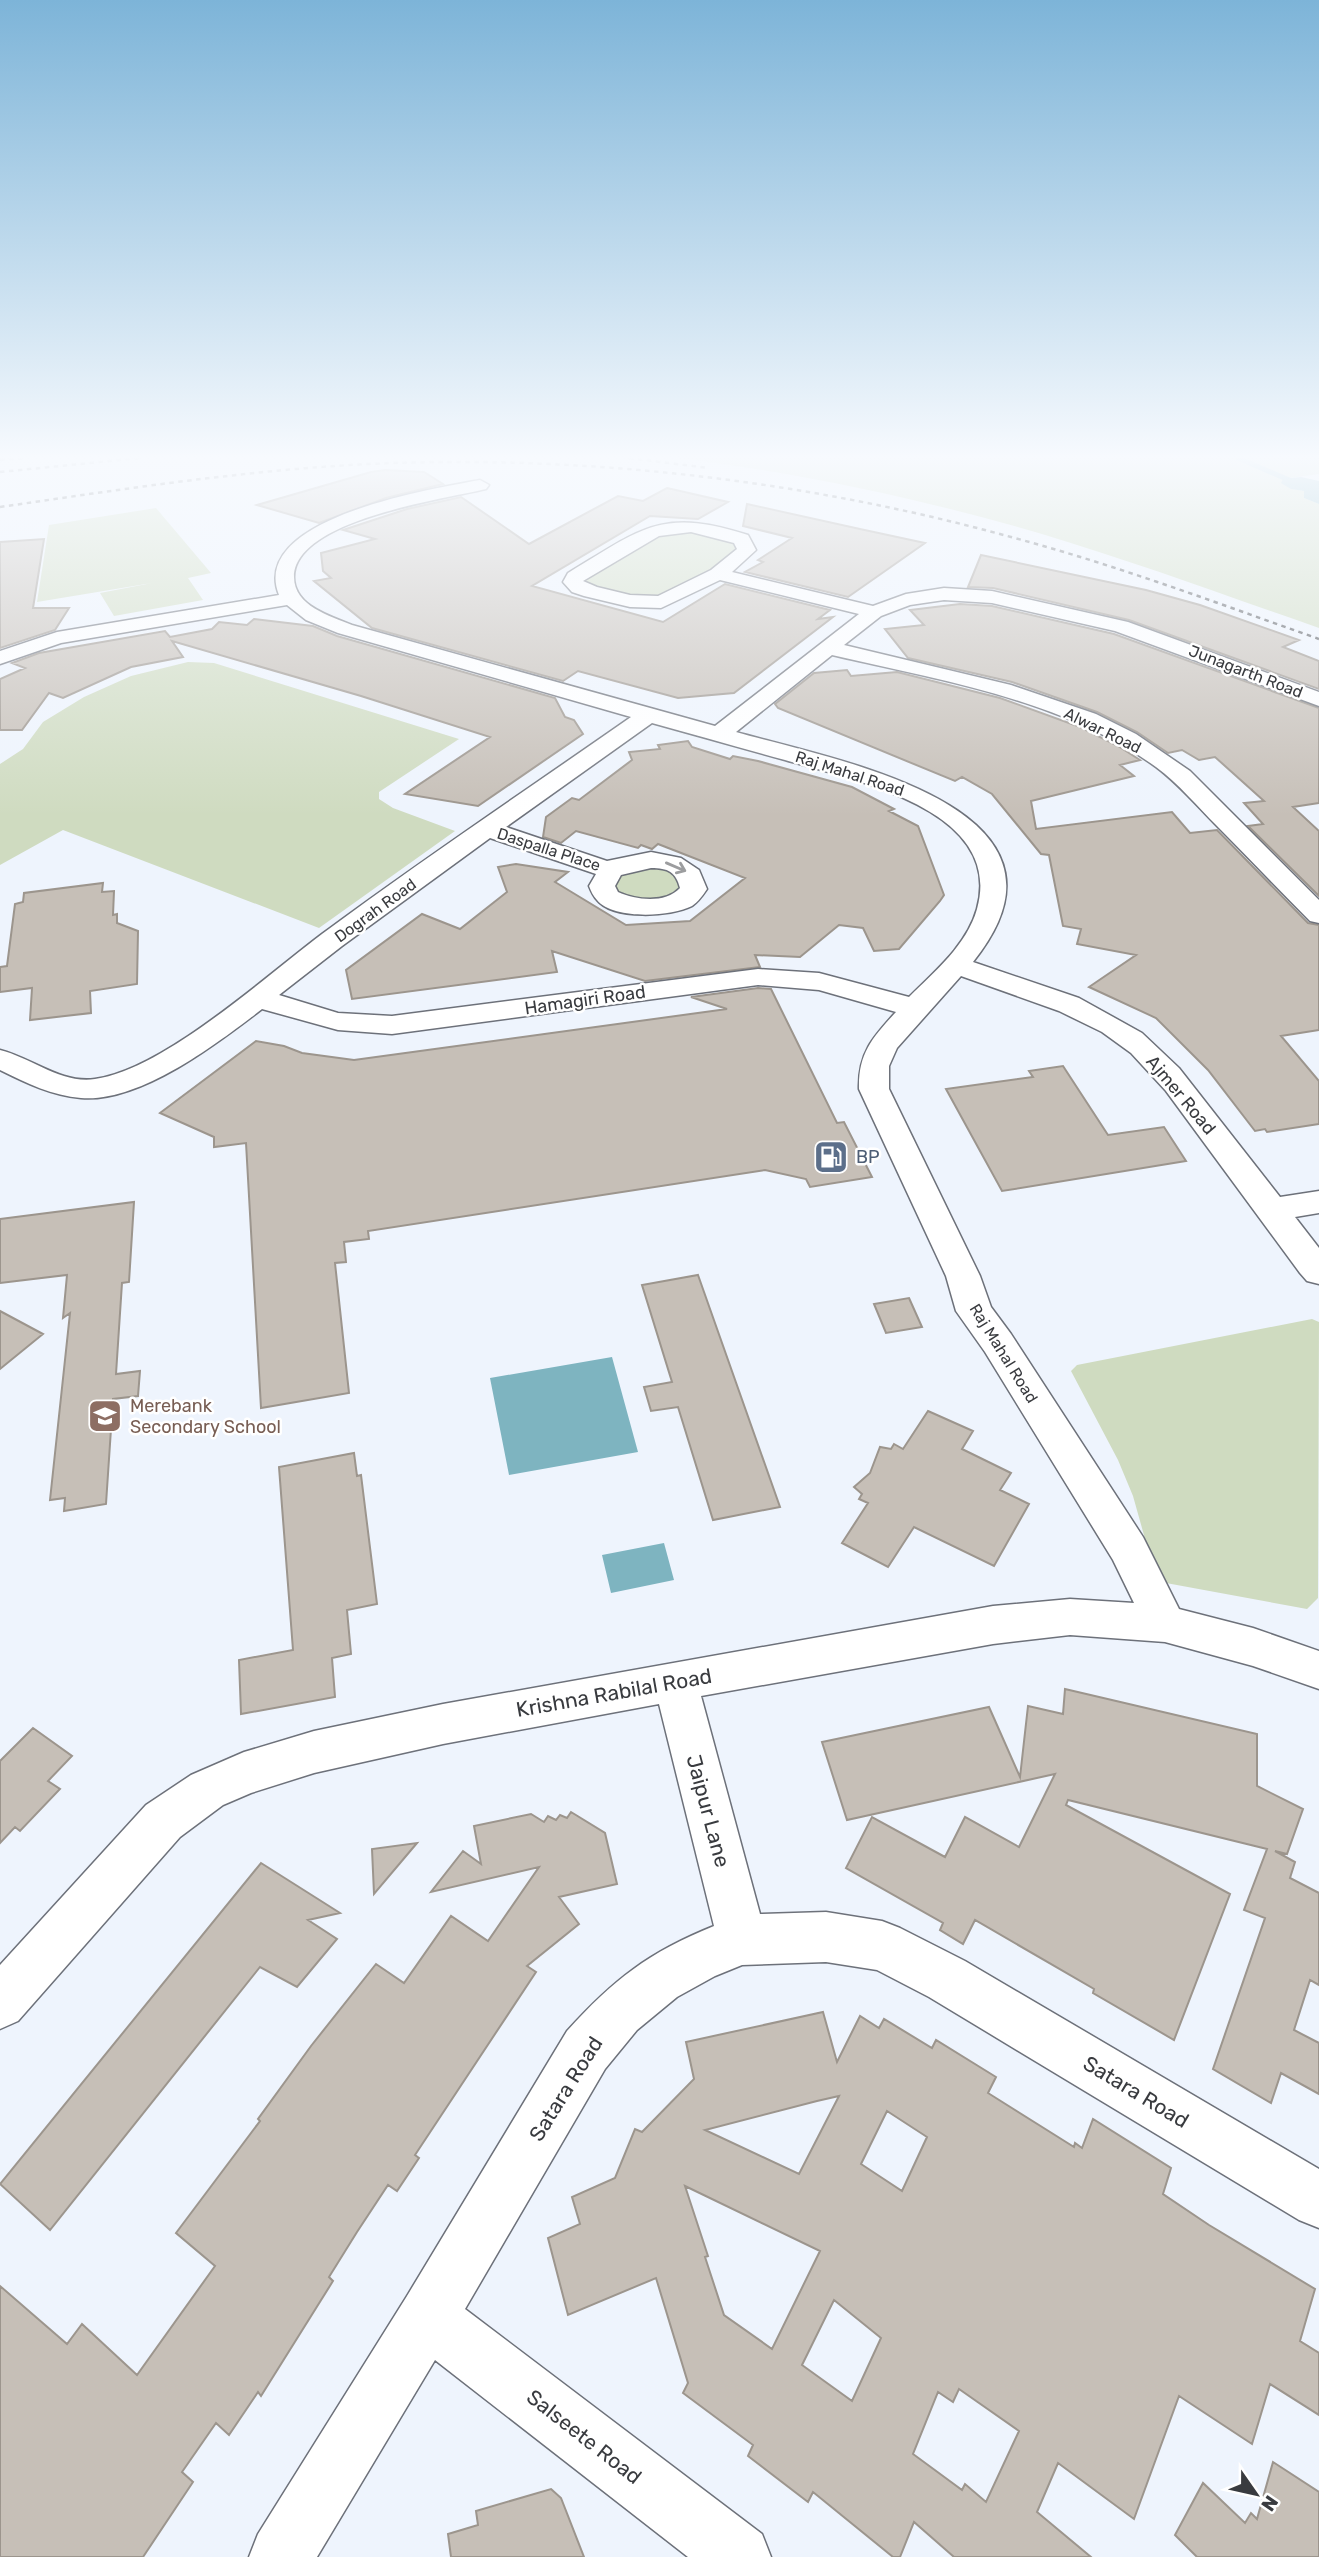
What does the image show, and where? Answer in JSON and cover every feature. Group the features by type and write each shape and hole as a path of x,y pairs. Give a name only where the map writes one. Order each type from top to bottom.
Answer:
{"street":[{"path":"0,658 57,638 290,599 283,584 283,577"},
{"path":"575,577 573,582 579,588 630,601 652,602 678,596 712,577"},
{"path":"732,577 874,612"},
{"name":"Junagarth Road","path":"719,734 874,612 929,595 992,597 1150,635 1319,699"},
{"name":"Raj Mahal Road","path":"290,599 317,618 345,629 877,779 933,802 966,829 988,858 994,877 995,894 989,914 977,936 955,965 913,1008 879,1054 875,1063 874,1089 963,1276 974,1311 998,1343 1128,1549 1165,1624"},
{"name":"Alwar Road","path":"829,648 1017,694 1065,710 1134,744 1163,761 1191,785 1319,915"},
{"name":"Dograh Road","path":"0,1059 57,1084 94,1089 150,1070 191,1046 648,715"},
{"name":"Daspalla Place","path":"488,829 611,870"},
{"name":"Ajmer Road","path":"955,965 1048,996 1095,1017 1132,1040 1155,1060 1176,1084 1319,1272"},
{"name":"Hamagiri Road","path":"257,998 327,1022 354,1026 392,1025 758,977 789,976 823,980 913,1008"},
{"path":"1272,1209 1319,1202"},
{"name":"Krishna Rabilal Road","path":"0,2003 163,1821 207,1790 244,1774 314,1752 443,1724 993,1625 1070,1617 1165,1624 1253,1647 1319,1670"},
{"name":"Jaipur Lane","path":"675,1682 742,1940"},
{"name":"Satara Road","path":"281,2557 428,2317 586,2050 619,2012 659,1979 699,1957 742,1940 826,1937 882,1946 947,1979 1319,2200"},
{"name":"Salseete Road","path":"428,2317 740,2557"}],"green space":[{"path":"41,577 191,577 188,578 203,600 114,616 100,593 152,583 37,602"},
{"path":"588,577 701,577 682,591 642,600 587,586 583,581"},
{"path":"1173,577 1319,577 1319,628"},
{"path":"188,662 214,663 459,739 379,792 379,799 393,808 455,831 319,928 63,830 0,865 0,764 23,749 43,722 84,697 131,676"},
{"path":"665,865 688,883 660,904 614,894 613,877 618,872"},
{"path":"1312,1319 1319,1322 1318,1598 1307,1609 1166,1583 1156,1578 1133,1496 1118,1460 1071,1371 1077,1365"}],"water":[{"path":"612,1357 638,1452 509,1475 490,1378"},
{"path":"664,1543 674,1580 611,1593 602,1555"}],"building":[{"path":"0,577 38,577 33,608 69,608 55,630 0,648"},
{"path":"547,577 532,586 663,622 725,584 830,610 818,619 833,617 734,693 678,698 578,671 563,681 372,628 314,581 331,578"},
{"path":"767,577 876,577 848,597"},
{"path":"972,577 1086,577 1200,605 1299,640 1283,647 1319,661 1319,689 1129,620 993,588 968,587"},
{"path":"960,604 992,606 1114,634 1319,708 1319,803 1293,807 1319,831 1319,896 1248,826 1263,824 1244,803 1264,801 1215,757 1199,760 1182,750 1168,753 1137,732 1097,712 1012,682 908,658 885,629 924,625 910,610"},
{"path":"254,619 313,626 337,636 555,698 565,717 574,720 583,734 478,806 405,794 490,737 172,641 183,657 131,667 63,698 49,693 22,730 0,730 0,679 25,668 12,663 39,653 165,631 170,637 212,629 219,622 247,625"},
{"path":"847,670 851,676 897,672 1000,698 1080,727 1118,746 1140,760 1120,765 1134,776 1031,801 1036,829 1172,812 1190,833 1217,830 1308,923 1319,925 1319,1030 1281,1036 1319,1081 1319,1124 1267,1132 1265,1129 1255,1131 1208,1070 1156,1018 1089,987 1136,955 1077,944 1081,929 1063,926 1049,855 1041,854 992,794 962,777 955,781 778,708 775,704 814,673"},
{"path":"688,741 692,747 730,759 733,756 758,761 852,787 894,809 889,811 918,826 944,895 899,949 874,951 863,928 839,925 800,957 755,955 760,967 645,981 552,951 557,972 352,999 346,970 422,914 460,929 507,892 498,867 516,864 568,872 555,882 626,925 690,921 745,878 658,844 652,849 641,845 638,848 576,831 561,843 543,837 546,817 572,798 579,800 632,760 629,752 660,749 658,745"},
{"path":"103,883 102,892 114,891 113,915 117,914 117,923 138,931 137,984 90,991 91,1013 30,1020 32,988 0,992 0,967 7,966 15,904 23,902 24,893"},
{"path":"758,988 771,989 837,1123 844,1122 872,1177 810,1187 806,1179 765,1170 368,1231 369,1239 344,1242 346,1262 335,1263 349,1393 261,1408 246,1143 214,1147 214,1137 160,1113 256,1041 284,1046 302,1053 354,1060 727,1009 691,997"},
{"path":"1063,1066 1108,1135 1164,1127 1186,1161 1002,1191 946,1089 1033,1077 1029,1071"},
{"path":"134,1202 129,1282 122,1283 116,1374 140,1371 138,1396 113,1399 106,1504 64,1511 65,1498 50,1500 70,1313 63,1318 67,1275 0,1283 0,1219"},
{"path":"698,1275 780,1507 713,1520 678,1407 651,1411 644,1387 672,1382 642,1285"},
{"path":"909,1298 922,1327 886,1333 874,1304"},
{"path":"0,1311 43,1334 0,1369"},
{"path":"928,1411 973,1431 962,1449 1011,1473 1000,1490 1029,1504 994,1566 914,1527 888,1567 842,1543 868,1503 859,1499 862,1494 854,1487 870,1473 880,1447 891,1449 894,1444 903,1449"},
{"path":"354,1453 357,1476 361,1475 377,1604 347,1610 351,1654 332,1658 335,1697 241,1714 239,1660 293,1650 279,1467"},
{"path":"1065,1689 1257,1734 1257,1786 1303,1809 1287,1854 1275,1851 1295,1862 1290,1878 1319,1893 1319,1985 1310,1980 1294,2030 1319,2043 1319,2094 1281,2073 1271,2103 1213,2069 1265,1918 1244,1910 1267,1849 1068,1800 1066,1805 1230,1894 1174,2040 1093,1993 1094,1989 975,1920 963,1944 940,1930 943,1923 846,1868 872,1817 945,1857 965,1817 1019,1847 1055,1774 847,1820 822,1742 989,1707 1020,1777 1028,1706 1063,1714"},
{"path":"33,1728 72,1756 48,1781 60,1789 20,1831 15,1827 0,1843 0,1761"},
{"path":"571,1812 605,1833 617,1884 559,1897 579,1924 527,1966 536,1972 415,2155 419,2158 397,2191 388,2185 329,2277 333,2281 261,2396 258,2392 229,2435 216,2423 182,2472 193,2482 143,2557 0,2557 0,2286 67,2344 82,2324 137,2375 215,2266 176,2233 260,2121 258,2119 311,2046 376,1964 404,1983 451,1916 488,1941 539,1867 431,1892 463,1851 481,1864 474,1826 531,1814 544,1822 548,1816 556,1820 560,1815 567,1818"},
{"path":"417,1843 374,1894 372,1849"},
{"path":"261,1863 340,1913 308,1920 337,1939 297,1987 260,1967 50,2230 0,2184"},
{"path":"823,2012 837,2062 860,2016 879,2028 884,2019 932,2048 936,2040 996,2077 988,2093 1074,2147 1075,2143 1082,2148 1093,2119 1171,2168 1163,2194 1315,2289 1300,2341 1319,2353 1319,2415 1270,2384 1252,2444 1179,2396 1134,2519 1058,2463 1037,2512 1091,2557 954,2557 914,2522 900,2557 893,2557 813,2492 808,2502 748,2456 753,2445 683,2393 688,2383 656,2278 568,2315 548,2238 580,2224 572,2197 615,2178 635,2129 642,2132 694,2079 686,2042","holes":["839,2096 799,2174 705,2130","887,2111 927,2137 902,2191 861,2164","685,2186 820,2251 772,2349 724,2315 705,2257 708,2256","834,2300 881,2338 852,2401 802,2365","959,2389 1019,2431 986,2502 965,2484 962,2490 913,2454 938,2392 953,2402"]},
{"path":"1273,2462 1319,2492 1319,2557 1197,2557 1175,2535 1203,2483 1245,2523 1251,2513 1257,2519"},
{"path":"551,2489 561,2498 584,2557 451,2557 448,2534 478,2525 476,2511"}],"railway":[{"path":"1142,577 1319,639"}],"place":[{"name":"BP","path":"831,1157"},
{"name":"Merebank Secondary School","path":"105,1416"}]}
